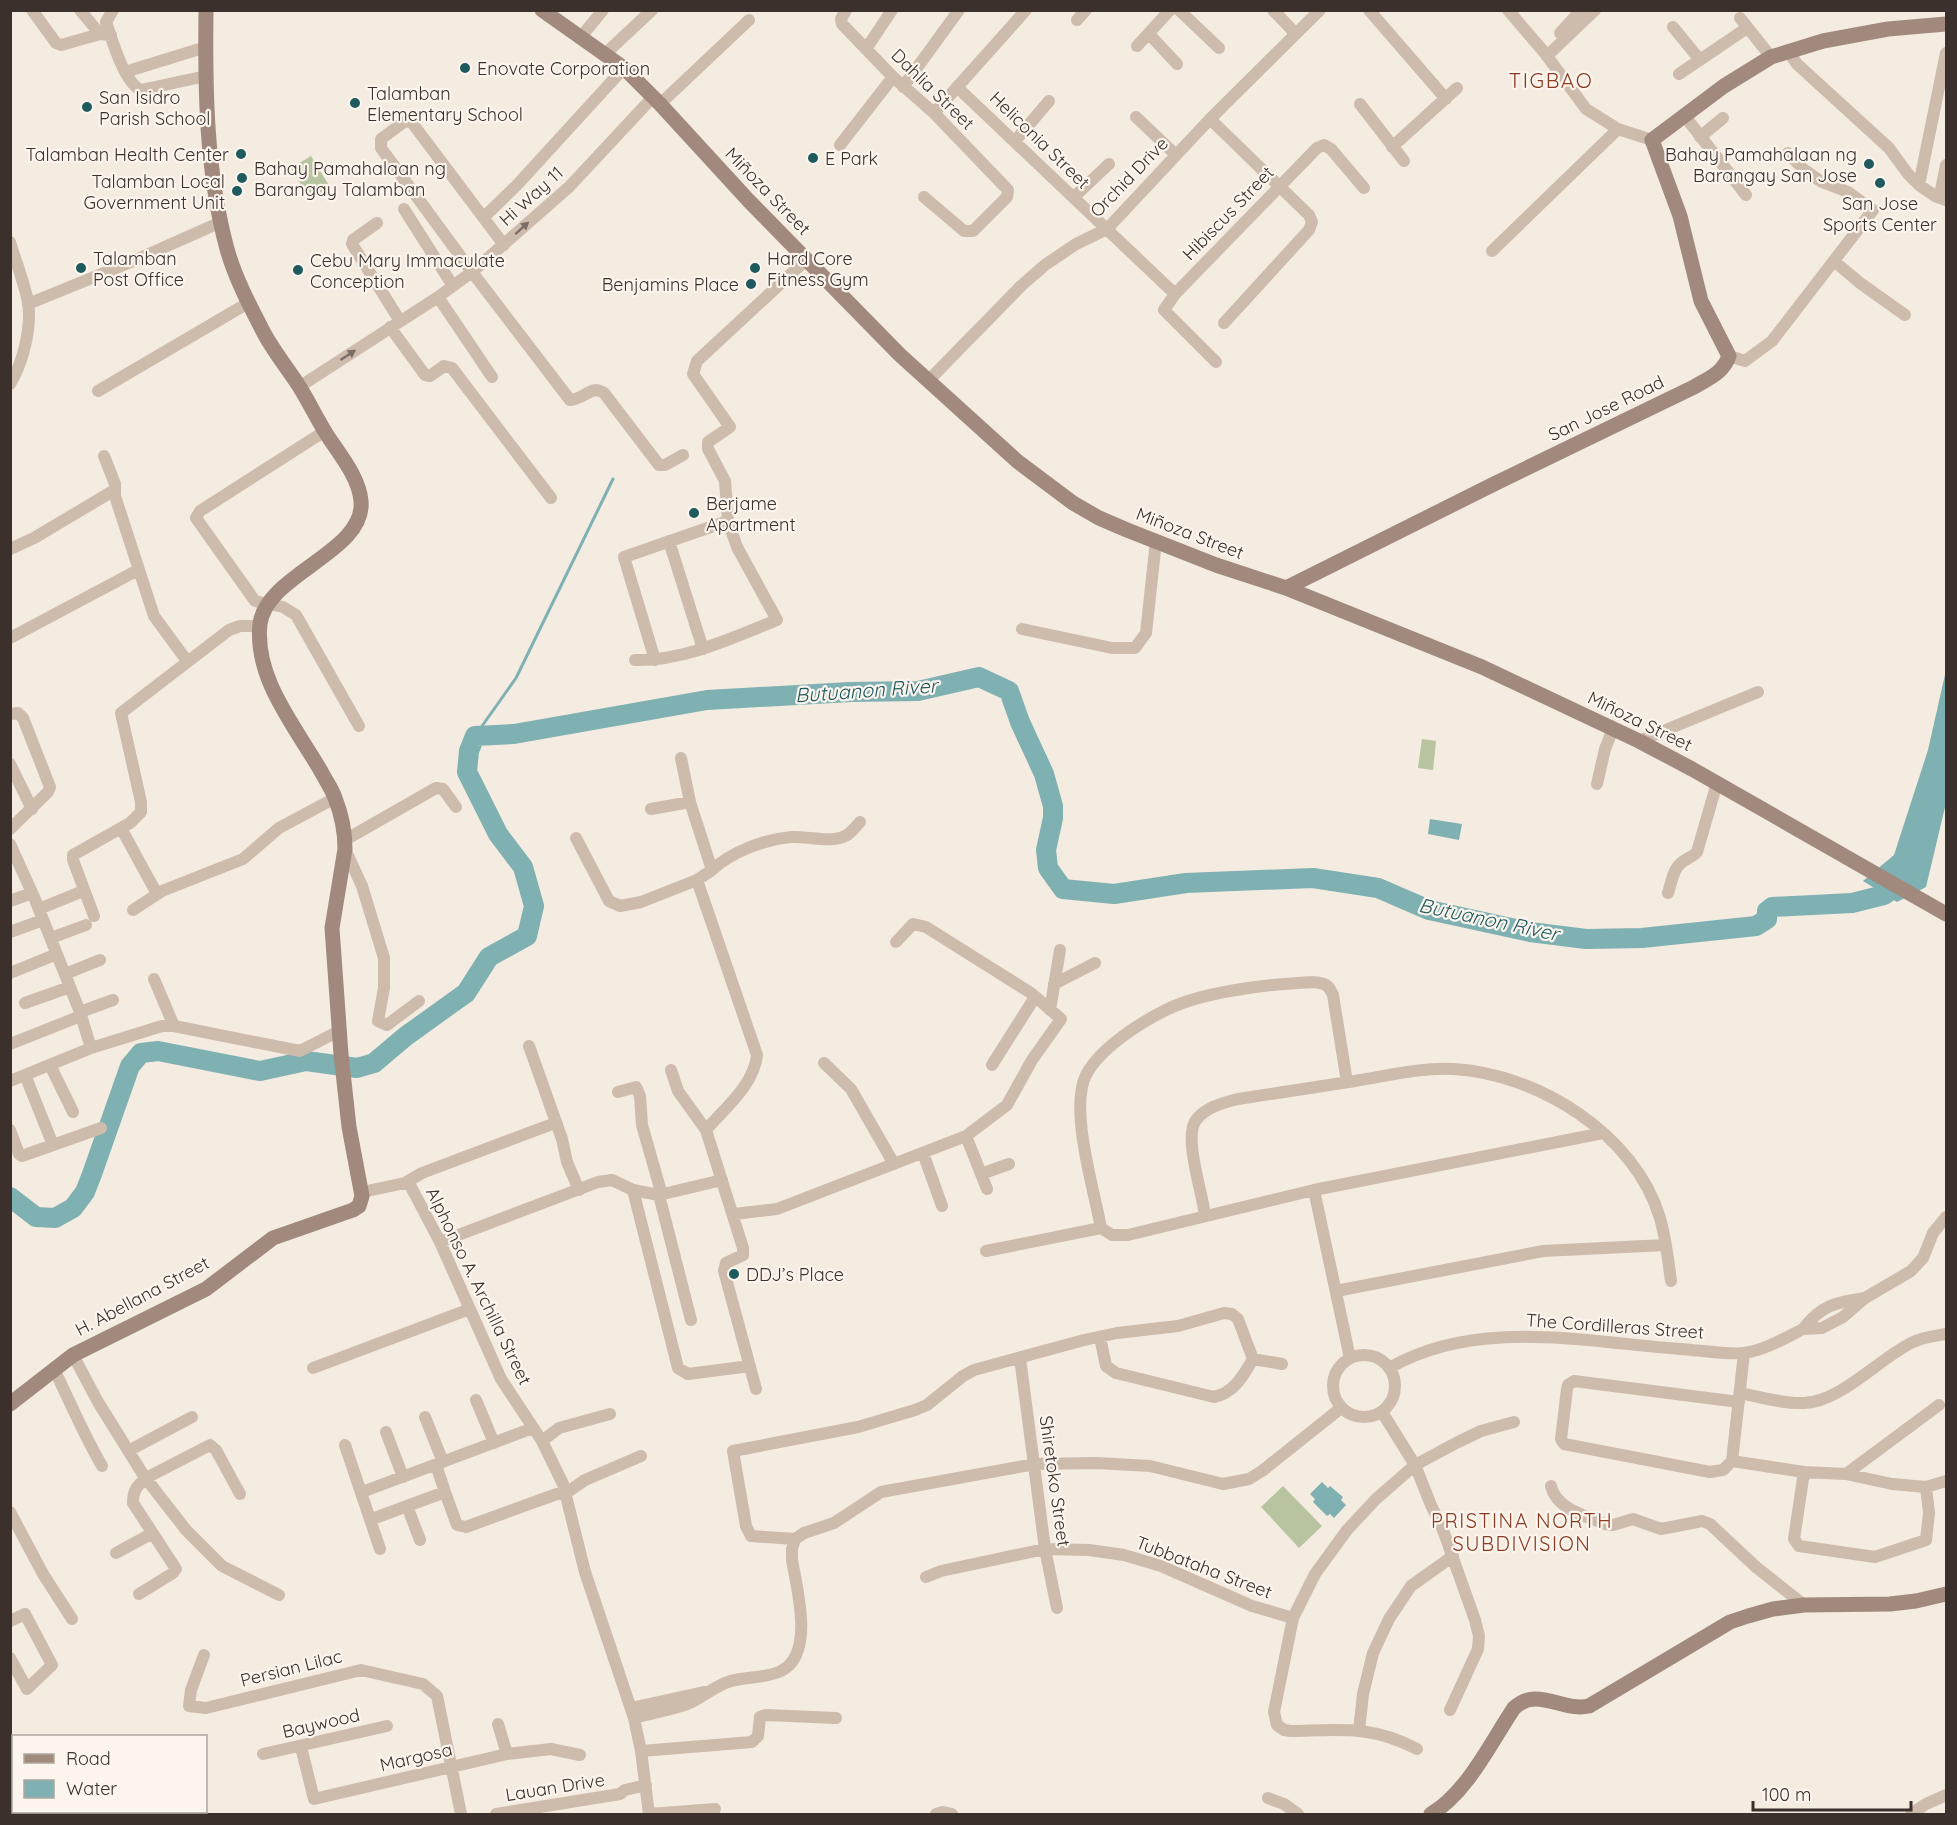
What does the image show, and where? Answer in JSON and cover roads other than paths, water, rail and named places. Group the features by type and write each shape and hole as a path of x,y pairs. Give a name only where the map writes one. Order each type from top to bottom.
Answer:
{"main road":[{"path":"206,10 208,132 227,251 248,303 266,337 353,475 361,501 356,527 286,585 267,605 260,626 262,664 275,692 335,798 345,844 332,928 341,1054 349,1127 361,1197"},
{"name":"Miñoza Street","path":"542,10 624,68 749,201 928,381 1017,461 1067,498 1099,518 1216,565 1286,588 1482,667 1638,741 1717,783 1947,914"},
{"path":"1729,356 1701,301 1680,216 1652,140 1684,115 1771,57 1823,40 1888,29 1947,24"},
{"name":"San Jose Road","path":"1286,588 1694,387 1720,372 1729,356"},
{"name":"H. Abellana Street","path":"12,1400 73,1355 206,1288 273,1238 353,1210 361,1197"},
{"path":"1437,1813 1467,1780 1514,1708 1521,1701 1538,1699 1573,1706 1589,1706 1730,1622 1773,1609 1804,1605 1890,1604 1947,1594"}],"street":[{"path":"32,10 56,43 69,44 105,35"},
{"path":"80,10 105,35 136,88 141,90 206,76"},
{"path":"105,35 106,22 113,10"},
{"path":"581,37 603,10"},
{"path":"605,54 652,10"},
{"path":"866,49 892,10"},
{"path":"903,87 959,10"},
{"path":"934,113 1026,10"},
{"path":"1137,46 1170,10"},
{"path":"1179,10 1219,48"},
{"path":"1273,10 1295,33"},
{"name":"Orchid Drive","path":"928,381 1022,285 1045,265 1076,244 1107,229 1210,119 1320,10"},
{"path":"1369,10 1446,99"},
{"path":"1508,10 1545,54 1586,109 1618,129 1652,140"},
{"path":"1545,54 1581,10"},
{"path":"1545,54 1595,10"},
{"name":"Dahlia Street","path":"844,13 841,19 843,24 903,87 934,113 1006,187 1007,197 973,231 969,232 964,231 924,197"},
{"name":"Hi Way 11","path":"299,387 438,297 472,272 582,174 656,100 749,20"},
{"path":"1679,74 1700,60 1744,23 1771,57"},
{"path":"1672,27 1700,60"},
{"path":"1149,34 1177,64"},
{"path":"125,72 206,47"},
{"path":"1788,51 1797,64 1889,148 1908,174 1935,196 1944,195 1946,169"},
{"path":"1920,185 1947,53"},
{"path":"484,217 517,185 624,68"},
{"path":"840,145 894,77"},
{"name":"Heliconia Street","path":"957,87 1175,294"},
{"path":"1392,147 1457,88"},
{"path":"1015,141 1049,101"},
{"path":"1360,104 1404,161"},
{"path":"1684,115 1746,195"},
{"path":"1136,117 1176,155"},
{"path":"1700,137 1723,118"},
{"path":"1210,119 1309,215 1312,222 1309,230 1224,323"},
{"path":"504,244 413,124 409,121 404,122 381,139 381,148 570,400 579,399 594,389 599,389 659,465 665,465 683,455"},
{"path":"1492,251 1618,129"},
{"name":"Hibiscus Street","path":"1216,362 1164,310 1175,294 1317,148 1324,146 1331,149 1364,188"},
{"path":"1729,356 1745,361 1772,341 1873,210 1848,192 1813,176 1788,153"},
{"path":"1074,197 1109,164"},
{"path":"404,209 453,286"},
{"path":"28,304 221,222"},
{"path":"376,223 353,240 352,244 425,375 430,376 444,366 452,368 551,498"},
{"path":"10,242 15,273 28,304 27,333 17,374 10,384"},
{"path":"635,660 655,660 703,649 777,620 737,547 728,521 725,481 708,449 707,444 730,427 693,374 697,361 807,259"},
{"path":"1834,261 1905,315"},
{"path":"438,297 492,376"},
{"path":"98,392 248,303"},
{"path":"325,431 200,512 196,518 255,601 283,607 296,615 359,726"},
{"path":"104,456 115,484 113,491 154,616 187,661"},
{"path":"10,549 34,538 113,491"},
{"path":"655,660 624,557 728,521"},
{"path":"669,541 703,649"},
{"path":"1022,629 1112,648 1135,648 1146,633 1156,541"},
{"path":"10,638 138,570"},
{"path":"51,938 90,920 73,855 130,823 141,812 141,802 121,713 229,630 240,626 260,626"},
{"path":"1638,741 1758,692"},
{"path":"10,714 18,713 23,718 50,787 48,792 10,829"},
{"path":"1598,784 1605,749 1612,729"},
{"path":"681,758 690,802 712,870"},
{"path":"10,764 32,808"},
{"path":"1668,893 1676,869 1697,852 1717,783"},
{"path":"419,1001 387,1024 378,1022 384,988 384,958 362,886 345,844 436,788 443,789 456,807"},
{"path":"134,910 157,894 243,859 279,828 335,798"},
{"path":"651,809 690,802"},
{"path":"576,838 609,901 620,906 641,902 697,880 722,860 763,843 789,837 828,839 844,836 860,822"},
{"path":"121,828 157,894"},
{"path":"10,844 15,866 32,893 41,914 91,1048"},
{"path":"697,880 757,1055 756,1068 747,1082 706,1130"},
{"path":"10,901 32,893"},
{"path":"10,932 78,893"},
{"path":"734,1214 777,1209 966,1136 1007,1106 1032,1060 1061,1019 1035,997 926,927 913,924 896,942"},
{"path":"1050,1010 1060,950"},
{"path":"10,973 57,954"},
{"path":"64,974 100,960"},
{"path":"1054,984 1095,963"},
{"path":"154,979 174,1026"},
{"path":"1347,1082 1333,995 1328,986 1319,982 1230,992 1186,1002 1150,1019 1114,1044 1097,1060 1086,1074 1081,1089 1079,1112 1101,1228 1108,1233 1128,1235 1314,1190 1603,1133"},
{"path":"25,1003 70,987"},
{"path":"992,1065 1035,997"},
{"path":"10,1044 113,1000"},
{"path":"10,1081 91,1048 144,1031 174,1026 300,1051 339,1031"},
{"path":"529,1046 562,1140 567,1162 579,1190"},
{"path":"824,1063 851,1089 894,1164"},
{"path":"50,1065 74,1112"},
{"path":"1205,1216 1192,1144 1194,1122 1203,1113 1238,1099 1426,1070 1453,1069 1484,1073 1512,1080 1560,1101 1603,1133 1620,1149 1636,1170 1660,1217 1671,1281"},
{"path":"671,1070 678,1091 706,1130 734,1214 743,1255 726,1263 723,1271 756,1389"},
{"path":"25,1075 53,1145"},
{"path":"618,1092 636,1087 640,1096 642,1125 691,1320"},
{"path":"361,1197 405,1183 422,1173 555,1123"},
{"path":"10,1130 19,1154 22,1156 101,1128"},
{"path":"966,1136 987,1189"},
{"path":"922,1153 942,1206"},
{"path":"981,1174 1009,1164"},
{"path":"440,1242 598,1182 612,1180 633,1190 660,1195 722,1180"},
{"name":"Alphonso A. Archilla Street","path":"405,1183 410,1185 440,1242 501,1379 554,1463 566,1492 594,1602 633,1713"},
{"path":"633,1190 678,1368 688,1374 750,1366"},
{"path":"1314,1190 1350,1358"},
{"name":"The Cordilleras Street","path":"1389,1368 1405,1359 1441,1347 1526,1336 1744,1353 1779,1341 1803,1329 1814,1314 1830,1305 1865,1298 1911,1271 1923,1258 1933,1233 1947,1217"},
{"path":"986,1251 1101,1228"},
{"path":"1336,1291 1543,1251 1665,1245"},
{"path":"314,1368 470,1309"},
{"path":"1100,1337 1106,1366 1116,1373 1214,1397 1224,1395 1232,1389 1245,1374 1253,1359 1241,1324 1230,1313 1178,1326 1100,1337 974,1370 963,1376 927,1406 858,1427 733,1451 746,1526 751,1536 795,1539 804,1533 834,1523 881,1492 1035,1464 1096,1463 1150,1466 1210,1482 1223,1484 1237,1482 1249,1479 1262,1471 1341,1408"},
{"path":"1744,1353 1740,1397 1732,1461 1723,1470 1710,1472 1568,1446 1562,1442 1560,1436 1567,1389 1574,1381 1740,1397 1795,1402 1817,1401 1860,1378 1911,1343 1947,1334"},
{"path":"73,1355 98,1402 146,1478 186,1530 222,1566 279,1595"},
{"path":"1365,1355 1378,1359 1389,1368 1395,1383 1394,1391 1388,1406 1382,1412 1361,1418 1341,1408 1333,1390 1333,1381 1342,1364 1350,1358 1365,1355"},
{"name":"Shiretoko Street","path":"1020,1358 1045,1549 1057,1608"},
{"path":"1253,1359 1282,1364"},
{"path":"54,1369 84,1434 102,1466"},
{"path":"476,1400 494,1443"},
{"path":"1846,1474 1939,1406"},
{"path":"1382,1412 1416,1465 1453,1556 1479,1636 1478,1649 1450,1710"},
{"path":"542,1441 559,1428 610,1414"},
{"path":"130,1450 192,1417"},
{"path":"425,1417 440,1463 445,1492 457,1525 461,1527 566,1492 585,1480 640,1456"},
{"path":"1417,1749 1397,1738 1359,1730 1291,1731 1277,1725 1274,1712 1293,1618 1315,1574 1347,1530 1376,1499 1416,1465 1481,1431 1514,1422"},
{"path":"362,1492 533,1428"},
{"path":"386,1432 403,1477"},
{"path":"345,1444 372,1519 380,1549"},
{"path":"138,1594 174,1573 176,1569 133,1503 135,1488 146,1478 210,1445 216,1450 240,1494"},
{"path":"1732,1461 1804,1472 1846,1474 1892,1484 1926,1487 1947,1481"},
{"path":"1804,1472 1794,1539 1799,1546 1875,1557 1926,1540 1929,1513 1926,1487"},
{"path":"1551,1486 1555,1498 1561,1504 1605,1524 1613,1525 1634,1519 1661,1529 1702,1521 1710,1524 1755,1567 1804,1605"},
{"path":"372,1519 445,1492"},
{"path":"407,1506 420,1540"},
{"path":"10,1512 52,1590 72,1619"},
{"path":"116,1553 152,1534"},
{"path":"715,1809 649,1815 641,1751 633,1713 689,1703 709,1691 741,1678 773,1674 791,1665 802,1635 792,1560 795,1539"},
{"name":"Tubbataha Street","path":"926,1577 941,1570 1045,1549 1089,1550 1124,1555 1161,1566 1252,1606 1293,1618"},
{"path":"1359,1730 1363,1694 1373,1653 1389,1619 1411,1586 1453,1556"},
{"path":"10,1621 26,1614 52,1665 27,1689 10,1658"},
{"name":"Persian Lilac","path":"204,1655 188,1698 189,1706 197,1708 206,1708 361,1670 423,1684 437,1696 461,1815"},
{"path":"641,1751 752,1742 758,1736 760,1717 766,1715 836,1718"},
{"path":"498,1724 507,1754"},
{"name":"Baywood","path":"263,1754 387,1726"},
{"name":"Margosa","path":"302,1747 314,1799 507,1754 551,1749 580,1755"},
{"name":"Lauan Drive","path":"495,1815 530,1812 620,1794 625,1790 646,1790"},
{"path":"1911,1815 1926,1803 1947,1795"},
{"path":"1268,1798 1284,1804 1298,1815"},
{"path":"936,1815 943,1812 952,1815"}],"water":[{"path":"1946,670 1946,803 1926,887 1897,902 1863,881 1894,855 1928,750"},
{"path":"1430,819 1462,824 1459,840 1428,834"},
{"path":"1322,1482 1343,1497 1341,1500 1346,1505 1334,1518 1330,1514 1327,1516 1313,1502 1315,1499 1310,1494"}],"waterway":[{"path":"475,736 516,678 613,479"},
{"name":"Butuanon River","path":"10,1197 36,1217 55,1218 73,1208 85,1192 130,1066 141,1053 158,1051 260,1071 306,1061 357,1068 374,1063 406,1036 466,993 489,957 527,936 534,906 523,867 498,834 467,772 469,751 475,736 514,734 707,700 850,692 918,691 979,677 1009,691 1020,722 1044,774 1053,806 1053,818 1046,850 1048,868 1063,889 1114,894 1186,883 1313,878 1378,888 1429,910 1530,932 1586,939 1642,938 1756,926 1767,919 1767,911 1772,907 1852,903 1884,895 1906,880"}],"place":[{"name":"Enovate Corporation","path":"465,68"},
{"name":"Talamban Elementary School","path":"355,103"},
{"name":"San Isidro Parish School","path":"87,107"},
{"name":"Talamban Health Center","path":"241,154"},
{"name":"E Park","path":"813,158"},
{"name":"Bahay Pamahalaan ng Barangay San Jose","path":"1869,164"},
{"name":"Bahay Pamahalaan ng Barangay Talamban","path":"242,178"},
{"name":"San Jose Sports Center","path":"1880,183"},
{"name":"Talamban Local Government Unit","path":"237,191"},
{"name":"Talamban Post Office","path":"81,268"},
{"name":"Hard Core Fitness Gym","path":"755,268"},
{"name":"Cebu Mary Immaculate Conception","path":"298,270"},
{"name":"Benjamins Place","path":"751,284"},
{"name":"Berjame Apartment","path":"694,513"},
{"name":"DDJ’s Place","path":"734,1274"}],"district":[{"name":"TIGBAO","path":"1551,80"},
{"name":"PRISTINA NORTH SUBDIVISION","path":"1522,1532"}]}
